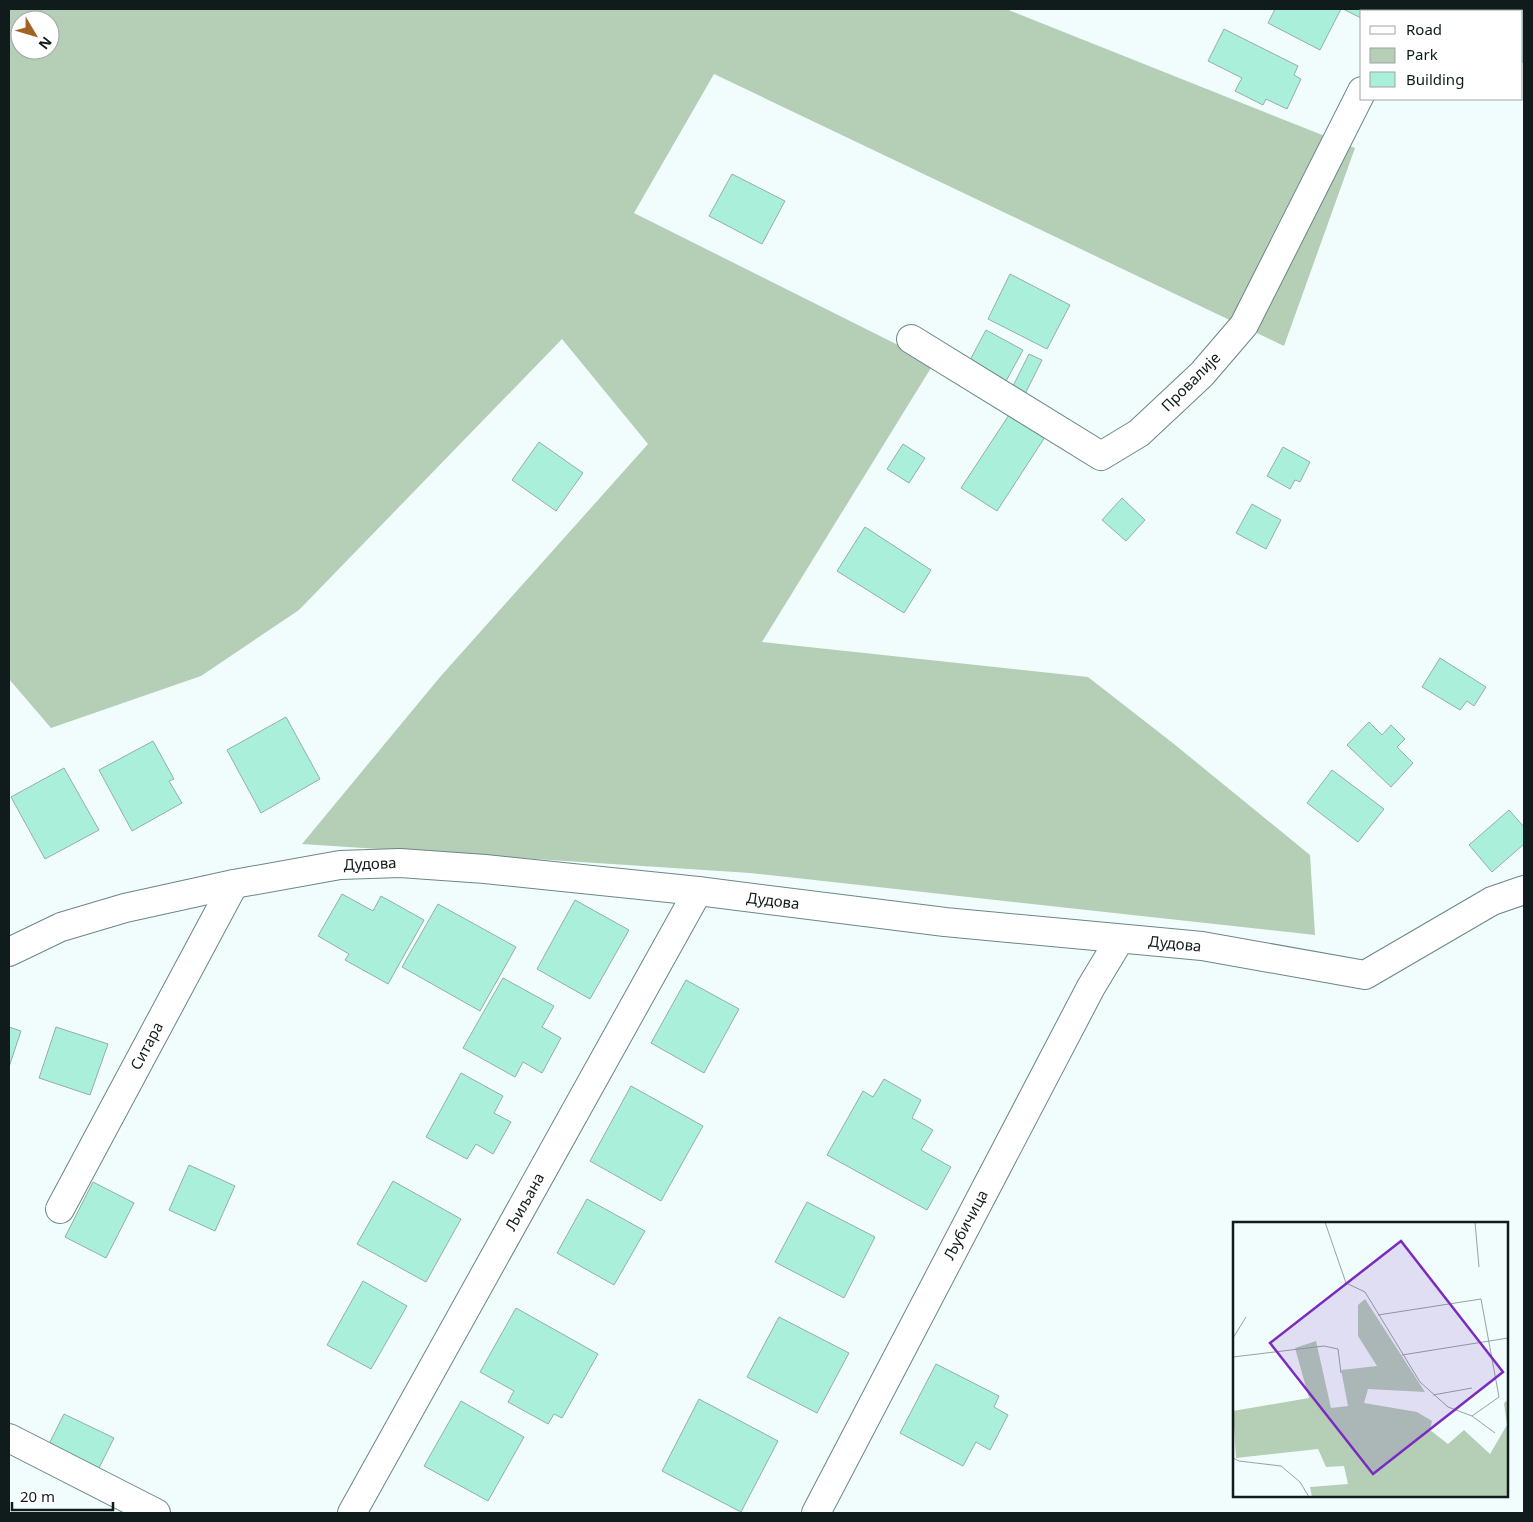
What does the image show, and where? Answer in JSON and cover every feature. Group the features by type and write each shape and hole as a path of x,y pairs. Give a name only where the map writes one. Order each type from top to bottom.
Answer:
{"street":[{"name":"Провалије","path":"911,340 1101,456 1139,433 1202,374 1244,325 1360,95"},
{"name":"Дудова","path":"9,952 61,928 125,908 234,884 340,864 400,863 486,869 698,891 944,922 1202,946 1365,975 1492,901 1524,890"},
{"name":"Ситара","path":"60,1209 234,884"},
{"name":"Љиљана","path":"352,1513 698,891"},
{"name":"Љубичица","path":"816,1513 1091,987 1120,939"},
{"path":"9,1438 156,1513"}],"green space":[{"path":"9,9 1006,9 1355,148 1284,346 714,74 634,213 934,363 762,642 1088,677 1174,744 1310,855 1315,935 750,873 302,844 440,677 648,444 562,339 299,610 201,676 51,728 9,679"}],"building":[{"path":"1275,9 1341,9 1320,50 1268,23"},
{"path":"1343,9 1366,9 1360,10 1360,18"},
{"path":"1524,9 1524,63 1523,10 1504,10"},
{"path":"1224,29 1298,66 1294,75 1301,79 1287,109 1266,99 1263,105 1235,91 1242,78 1208,61"},
{"path":"732,174 785,201 762,244 709,216"},
{"path":"1010,274 1070,305 1047,349 988,319"},
{"path":"986,330 1023,350 1005,383 968,364"},
{"path":"1029,354 1042,360 1025,394 1012,388"},
{"path":"1009,415 1045,437 997,511 961,488"},
{"path":"539,442 583,473 556,511 512,480"},
{"path":"903,444 925,458 909,483 887,469"},
{"path":"1283,447 1310,462 1300,482 1295,480 1290,489 1267,476"},
{"path":"1122,498 1145,520 1126,541 1102,520"},
{"path":"1252,504 1281,520 1266,549 1236,533"},
{"path":"865,527 931,570 904,613 837,571"},
{"path":"1440,658 1486,687 1474,706 1467,701 1460,710 1422,687"},
{"path":"286,717 320,779 261,813 227,750"},
{"path":"1369,722 1382,735 1391,725 1405,739 1397,747 1413,763 1391,787 1347,745"},
{"path":"153,741 174,779 169,781 182,803 132,831 99,770"},
{"path":"64,768 99,830 45,859 11,797"},
{"path":"1332,770 1384,809 1358,842 1307,803"},
{"path":"1509,810 1524,827 1524,844 1492,872 1469,845"},
{"path":"342,894 373,911 381,896 424,920 388,984 345,960 349,954 318,936"},
{"path":"575,900 629,930 590,999 537,969"},
{"path":"438,904 516,947 480,1011 402,967"},
{"path":"503,978 554,1006 542,1027 561,1038 542,1073 523,1062 515,1077 463,1048"},
{"path":"686,980 739,1009 704,1073 651,1043"},
{"path":"9,1027 21,1031 9,1067"},
{"path":"56,1027 108,1044 90,1095 39,1078"},
{"path":"461,1073 503,1096 494,1113 511,1122 493,1154 476,1144 467,1159 426,1137"},
{"path":"884,1079 921,1100 912,1118 933,1130 921,1150 951,1167 927,1210 827,1155 863,1091 873,1097"},
{"path":"631,1086 703,1126 661,1201 590,1161"},
{"path":"189,1165 235,1186 215,1231 169,1210"},
{"path":"393,1181 461,1219 426,1282 357,1244"},
{"path":"93,1182 134,1203 106,1258 65,1237"},
{"path":"587,1199 645,1231 614,1285 557,1253"},
{"path":"807,1202 875,1237 844,1298 775,1262"},
{"path":"363,1281 407,1306 371,1369 327,1345"},
{"path":"516,1308 598,1354 562,1418 554,1414 548,1424 508,1402 514,1391 480,1372"},
{"path":"779,1317 849,1353 817,1413 747,1377"},
{"path":"936,1364 999,1396 994,1407 1008,1415 990,1450 976,1442 963,1466 900,1433"},
{"path":"699,1399 778,1441 741,1512 662,1471"},
{"path":"461,1401 524,1437 488,1501 424,1466"},
{"path":"64,1414 114,1438 98,1470 48,1446"}]}
